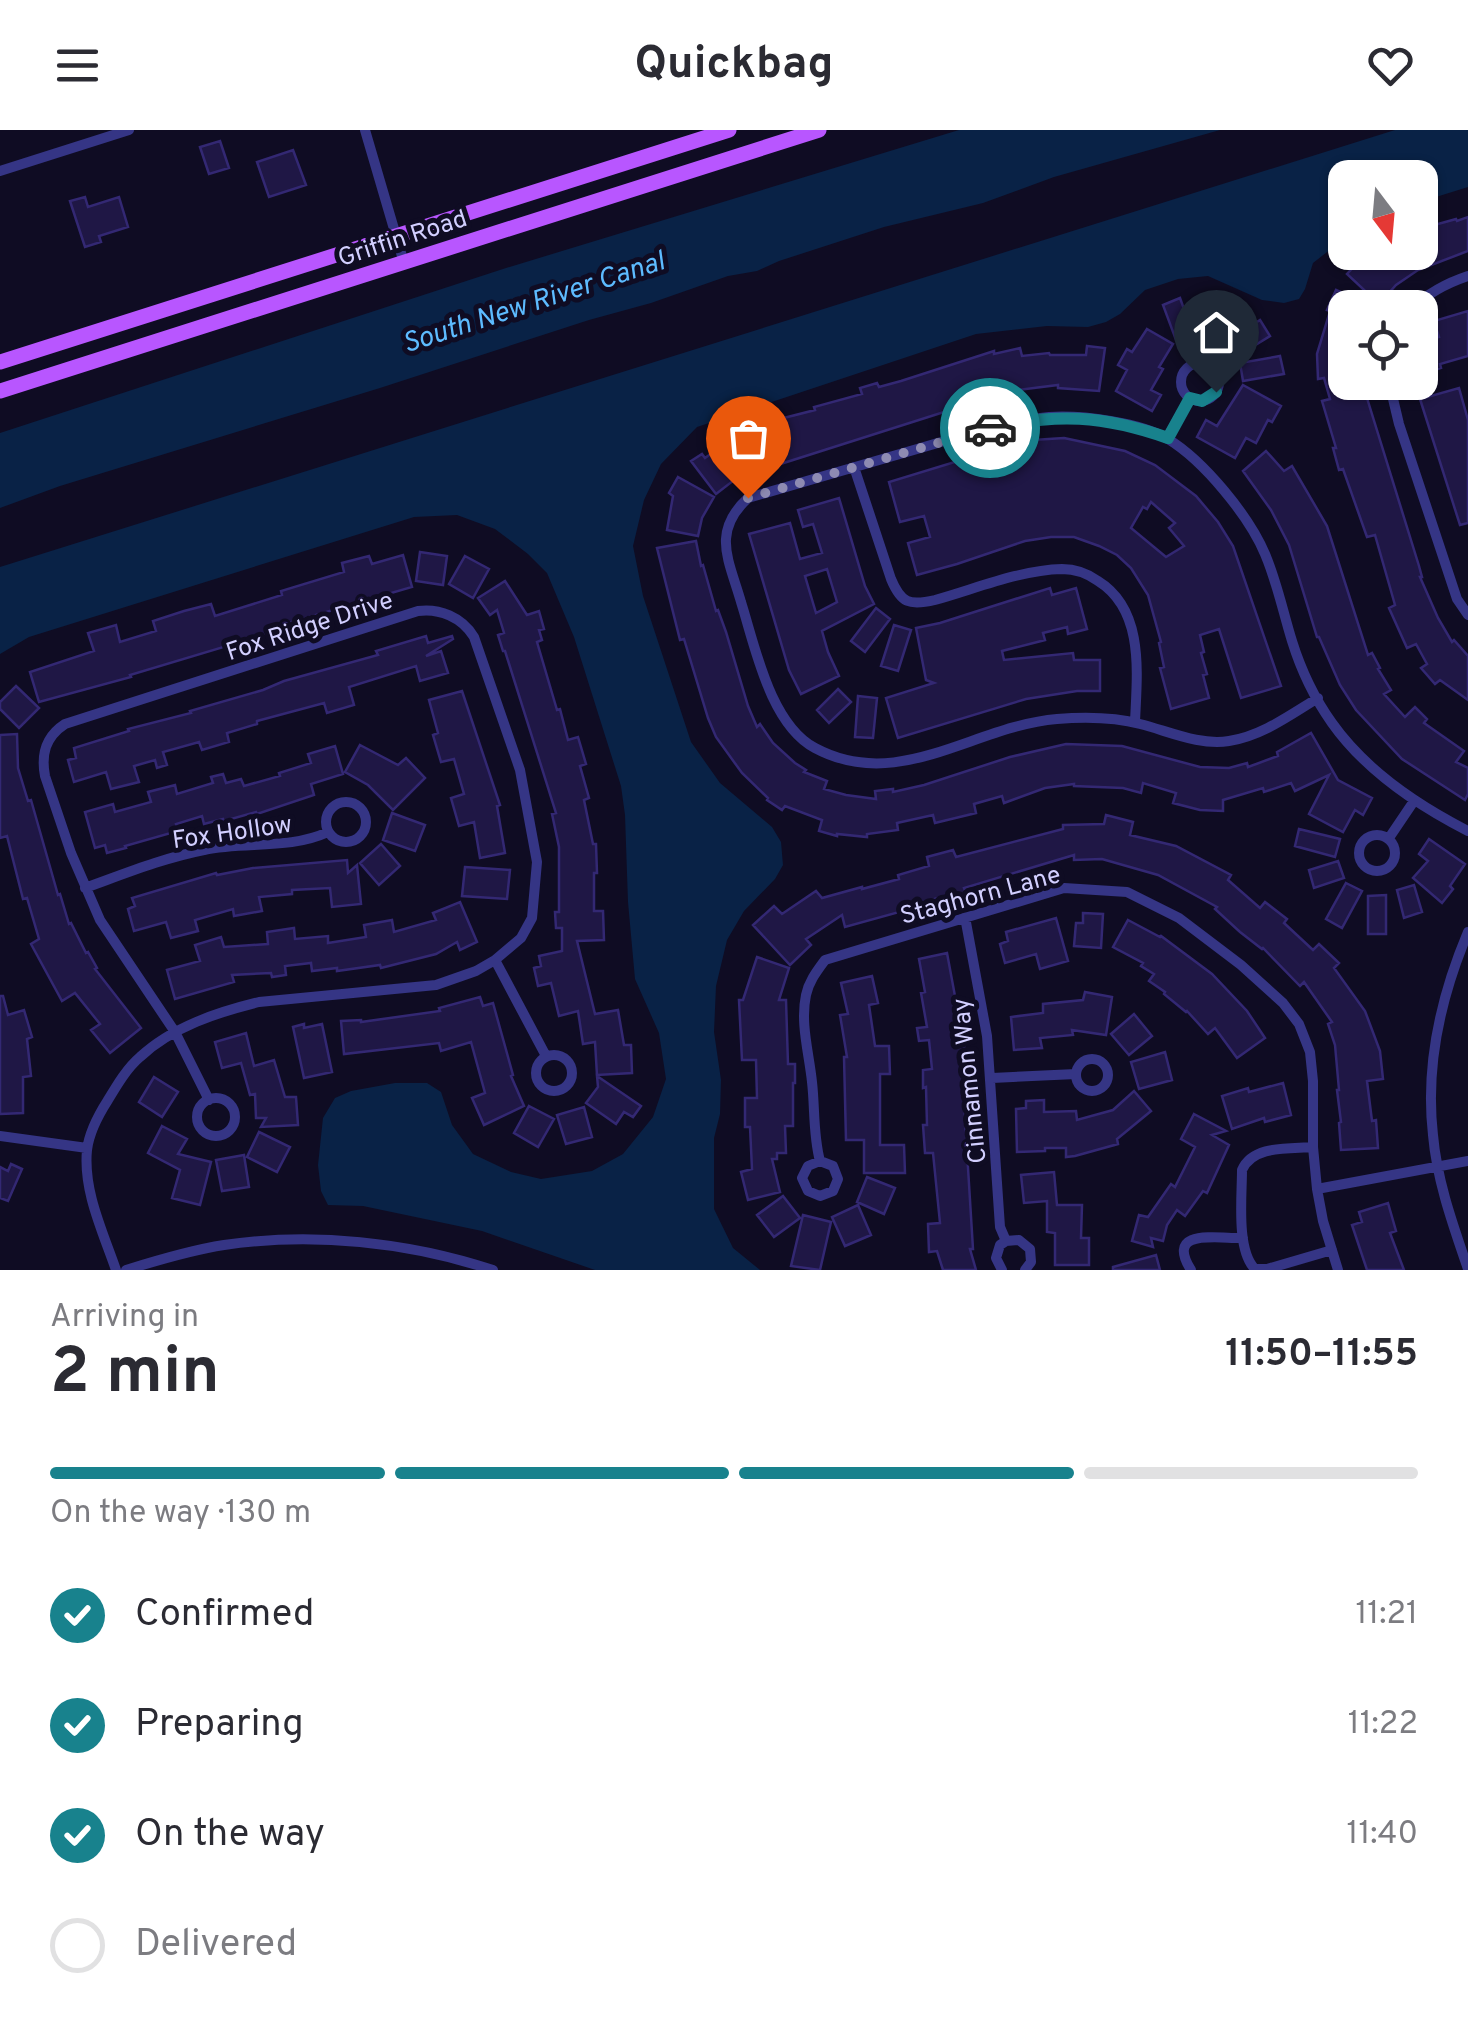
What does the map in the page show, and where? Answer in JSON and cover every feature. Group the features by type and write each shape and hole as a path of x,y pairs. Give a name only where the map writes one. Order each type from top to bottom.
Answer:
{"main road":[{"name":"Griffin Road","path":"0,362 729,130"},
{"path":"729,130 736,156"},
{"name":"Griffin Road","path":"0,391 819,130"}],"street":[{"path":"0,170 129,130"},
{"path":"365,130 404,262"},
{"path":"1436,290 1468,276"},
{"path":"1168,438 1190,398"},
{"path":"1393,400 1457,600 1468,615"},
{"path":"1318,698 1261,732 1228,741 1187,737 1135,722 1054,719 901,762 860,764 810,746 780,712 749,632 724,538 734,511 748,498 1022,420 1093,419 1168,438 1200,465 1251,525 1275,582 1305,676 1318,698 1333,724 1370,765 1414,801 1468,831"},
{"path":"854,467 891,579 898,596 908,602 920,604 1039,571 1066,569 1086,573 1109,587 1127,610 1138,665 1135,722"},
{"name":"Fox Ridge Drive","path":"116,1270 93,1204 87,1148 102,1109 140,1056 175,1032 259,1002 436,985 476,971 521,938 532,918 536,862 520,770 474,636 458,620 433,609 418,611 65,724 54,731 42,758 45,776 85,888 109,935 175,1032"},
{"name":"Fox Hollow","path":"347,801 359,806 366,816 365,830 356,839 344,842 328,832 325,820 334,804 347,801"},
{"path":"1388,838 1414,801"},
{"name":"Fox Hollow","path":"85,888 208,849 310,840 328,832"},
{"name":"Staghorn Lane","path":"820,1161 804,1022 806,995 825,960 1064,888 1127,892 1180,918 1241,965 1283,1003 1299,1024 1310,1052 1317,1189 1338,1270"},
{"name":"Cinnamon Way","path":"965,918 987,1036 1000,1227 1006,1241"},
{"path":"1468,932 1443,999 1434,1048 1432,1134 1446,1204 1468,1269"},
{"path":"495,960 546,1056"},
{"path":"175,1032 208,1100"},
{"path":"992,1078 1076,1074"},
{"path":"0,1136 87,1148"},
{"path":"1313,1148 1265,1151 1246,1162 1242,1170 1244,1266 1268,1269 1332,1250"},
{"path":"1317,1189 1468,1161"},
{"path":"1190,1270 1184,1256 1191,1239 1243,1238"},
{"path":"126,1270 178,1254 268,1240 381,1245 493,1270"},
{"name":"Cinnamon Way","path":"1002,1270 996,1258 1000,1245 1019,1240 1030,1249 1030,1262 1025,1270"}],"water":[{"name":"South New River Canal","path":"959,130 1220,130 1054,177 983,203 884,227 757,271 728,276 0,508 0,433 503,269"},
{"path":"1395,130 1468,130 1468,187 1438,196 1438,160 1328,160 1328,251 1313,263 1299,299 1284,303 1262,300 1208,276 1178,279 1145,290 1106,322 1088,327 1047,326 976,334 697,427 661,464 644,500 633,546 643,596 691,742 720,783 772,827 781,842 783,865 744,911 727,940 716,986 714,1032 721,1080 720,1114 714,1138 714,1209 733,1248 760,1270 595,1270 482,1231 363,1206 328,1205 321,1191 318,1165 323,1118 335,1098 351,1091 395,1083 427,1083 441,1092 452,1125 473,1154 511,1172 541,1179 592,1171 623,1154 653,1117 666,1079 659,1033 635,979 621,786 574,637 547,573 528,554 495,529 457,515 414,517 29,637 0,654 0,567"}],"building":[{"path":"220,141 229,168 209,174 200,147"},
{"path":"293,150 306,185 269,197 257,162"},
{"path":"85,197 88,207 119,197 128,227 99,236 101,242 85,247 70,201"},
{"path":"1468,217 1468,251 1438,262 1438,224"},
{"path":"1351,270 1418,270 1392,290 1364,290 1347,274"},
{"path":"1180,298 1193,334 1176,340 1163,305"},
{"path":"1209,298 1228,302 1220,342 1201,339"},
{"path":"1468,311 1468,356 1440,364 1438,369 1439,337 1438,320"},
{"path":"1328,318 1328,392 1324,378 1318,379 1317,354"},
{"path":"1260,320 1270,336 1234,358 1224,343"},
{"path":"1147,329 1173,344 1151,390 1161,395 1152,411 1116,391 1127,370 1118,365 1127,349 1132,352"},
{"path":"1087,346 1105,348 1099,391 1058,385 1010,391 752,473 734,480 716,494 691,461 702,454 705,458 723,445 721,440 862,394 860,388 877,383 879,387 901,381 994,351 1020,348 1022,356 1086,355"},
{"path":"1280,356 1284,374 1243,381 1240,363"},
{"path":"1243,385 1281,406 1256,443 1246,438 1235,458 1197,437 1206,420 1217,426"},
{"path":"1459,388 1468,420 1468,523 1460,525 1420,400 1438,400 1438,394"},
{"path":"1368,400 1420,577 1452,642 1468,656 1468,700 1440,680 1435,684 1421,668 1427,664 1416,644 1407,648 1389,608 1395,605 1375,535 1367,537 1343,469 1339,470 1322,401"},
{"path":"1064,438 1125,451 1155,465 1196,496 1233,546 1281,686 1241,698 1219,629 1200,635 1209,698 1171,709 1160,668 1164,667 1161,642 1148,595 1131,568 1117,555 1074,537 1025,541 917,575 908,543 930,537 924,516 900,522 889,482 1033,440","holes":["1151,502 1175,523 1169,528 1184,546 1166,557 1131,528 1143,507 1147,509"]},
{"path":"1266,451 1284,471 1292,466 1327,526 1368,655 1372,653 1391,690 1384,694 1405,717 1415,707 1427,719 1424,723 1464,751 1456,762 1468,768 1465,800 1402,759 1356,710 1340,685 1317,637 1289,545 1271,510 1243,471"},
{"path":"678,477 714,497 702,518 698,536 667,530 673,496 669,493"},
{"path":"839,498 874,604 822,631 839,676 801,694 789,670 749,534 790,523 800,559 822,553 813,524 803,527 798,510","holes":["827,569 837,602 816,613 805,576"]},
{"path":"696,541 701,566 757,727 760,724 773,743 804,772 827,781 824,789 876,799 875,791 893,792 924,785 1010,757 1066,744 1122,746 1200,767 1229,768 1247,763 1248,767 1278,756 1277,752 1311,733 1338,780 1372,798 1363,815 1355,810 1343,832 1309,814 1329,775 1295,791 1291,783 1223,800 1223,811 1173,803 1176,793 1143,783 1141,793 1074,784 1045,788 1004,803 1002,796 974,804 976,813 935,823 933,815 897,823 898,830 867,837 819,831 822,820 785,806 782,810 767,800 716,737 684,639 680,640 657,548"},
{"path":"420,552 447,556 443,585 416,581"},
{"path":"403,555 412,587 285,624 287,628 131,677 39,702 30,672 94,651 88,633 116,625 120,642 156,631 153,621 184,611 211,604 215,616 344,572 342,563 369,556 372,564"},
{"path":"465,556 489,569 473,598 449,584"},
{"path":"505,581 527,615 539,611 544,629 539,630 542,640 537,642 557,710 560,709 568,740 578,737 586,764 580,766 596,844 594,911 603,911 604,940 577,941 595,1014 618,1010 624,1045 631,1045 632,1073 597,1075 595,1042 583,1044 578,1011 559,1016 551,983 538,986 534,968 541,966 539,956 562,951 562,928 556,928 555,912 559,912 559,847 552,814 556,813 498,635 504,633 497,610 490,615 478,598"},
{"path":"1050,588 1052,595 1076,588 1087,629 1068,634 1067,627 1043,633 1045,640 1002,651 1004,660 1073,653 1074,660 1100,660 1100,691 1026,699 898,738 886,698 934,683 926,680 916,628"},
{"path":"876,608 890,619 865,652 851,641"},
{"path":"894,625 911,630 898,671 881,666"},
{"path":"426,636 428,643 452,636 426,656 441,651 448,673 420,681 416,666 349,687 354,705 327,713 324,703 227,733 229,742 202,750 199,742 163,752 167,765 157,768 155,760 134,766 139,782 111,789 106,772 74,782 68,760 76,758 74,748 378,655 376,651"},
{"path":"16,686 39,708 19,728 0,709 0,702"},
{"path":"838,689 851,702 829,723 817,710"},
{"path":"462,691 500,805 497,806 505,853 480,858 474,822 459,826 451,798 464,794 454,759 441,762 429,700"},
{"path":"858,696 877,698 873,738 855,737"},
{"path":"17,734 18,768 69,924 95,969 141,1028 110,1053 91,1030 100,1024 75,993 62,1001 31,944 39,939 27,898 23,899 7,836 0,838 0,735"},
{"path":"360,745 398,765 406,758 425,778 393,810 368,785 345,772"},
{"path":"335,746 343,774 311,784 314,795 224,821 204,824 202,816 176,824 178,831 107,853 105,845 95,848 85,812 113,804 115,812 151,802 148,792 175,785 177,794 213,783 211,777 223,774 226,783 241,779 244,786 311,763 308,754"},
{"path":"392,813 425,825 415,851 383,840"},
{"path":"1106,815 1133,822 1130,835 1176,846 1231,875 1228,880 1260,908 1265,902 1287,919 1284,923 1313,950 1319,944 1339,963 1334,968 1365,1011 1380,1051 1383,1079 1367,1081 1378,1148 1341,1150 1335,1045 1328,1024 1332,1022 1304,982 1300,986 1217,907 1158,875 1102,859 1074,860 1074,855 964,888 966,893 845,927 842,915 806,939 811,945 790,965 753,925 774,906 782,914 816,891 822,898 862,889 929,866 927,857 953,850 956,857 1063,829 1063,825 1104,824"},
{"path":"1299,829 1340,839 1335,857 1295,846"},
{"path":"1429,839 1465,864 1442,903 1413,878 1428,861 1419,854"},
{"path":"381,844 400,866 379,885 360,863"},
{"path":"347,860 348,873 357,865 361,904 332,907 330,888 292,890 292,894 259,897 262,911 234,916 233,909 195,920 198,931 171,938 166,922 134,931 128,909 135,906 132,898 216,873"},
{"path":"1338,861 1344,878 1314,888 1309,870"},
{"path":"465,867 510,870 507,899 462,896"},
{"path":"1346,883 1362,891 1342,928 1326,919"},
{"path":"1414,885 1422,912 1404,918 1397,890"},
{"path":"1386,895 1386,934 1368,934 1368,896"},
{"path":"460,902 477,942 460,950 457,942 436,954 381,968 380,965 312,971 311,963 285,966 286,975 232,975 234,982 175,999 167,970 200,961 195,945 221,937 224,947 268,944 267,932 294,928 295,939 328,936 328,943 366,937 364,925 392,920 394,932 436,920 433,913"},
{"path":"1083,913 1103,914 1101,948 1074,946 1076,923 1083,923"},
{"path":"1056,918 1068,961 1040,969 1036,954 1005,963 1000,944 1008,941 1006,932"},
{"path":"1128,920 1161,936 1212,974 1247,1011 1265,1038 1237,1058 1215,1028 1208,1034 1187,1011 1149,981 1154,974 1141,966 1143,963 1113,947"},
{"path":"947,953 965,1050 970,1249 976,1270 943,1270 937,1251 929,1252 928,1224 940,1223 933,1153 925,1153 923,1070 932,1069 929,1040 919,1041 917,1028 927,1027 919,959"},
{"path":"757,957 789,968 779,1000 786,1000 788,1064 795,1064 795,1083 793,1126 785,1126 786,1153 777,1153 777,1159 772,1159 780,1192 748,1200 741,1172 752,1169 745,1098 757,1098 756,1060 742,1060 739,1000 743,1000"},
{"path":"872,976 878,1003 869,1005 875,1046 889,1046 890,1074 880,1074 880,1145 904,1145 905,1173 864,1173 864,1140 846,1140 847,1057 840,1015 848,1014 841,983"},
{"path":"1085,992 1112,997 1106,1035 1072,1030 1073,1035 1040,1038 1042,1048 1014,1050 1011,1017 1043,1013 1043,1004 1083,1000"},
{"path":"0,996 8,1015 24,1010 32,1037 27,1039 31,1076 23,1077 23,1113 0,1114"},
{"path":"480,997 483,1006 493,1003 511,1076 524,1106 484,1125 472,1098 485,1093 471,1042 441,1051 439,1043 344,1054 341,1021 361,1022 440,1011 439,1008"},
{"path":"1134,1014 1152,1036 1129,1055 1111,1034"},
{"path":"304,1024 304,1028 322,1024 332,1072 304,1078 293,1027"},
{"path":"246,1033 254,1066 274,1060 285,1097 296,1097 298,1125 261,1127 266,1118 256,1118 255,1094 250,1095 241,1063 222,1068 215,1042"},
{"path":"1165,1052 1172,1080 1139,1089 1131,1062"},
{"path":"597,1076 641,1106 633,1117 624,1112 616,1124 586,1103 598,1087"},
{"path":"154,1077 178,1092 162,1117 139,1102"},
{"path":"1283,1083 1291,1115 1265,1122 1264,1118 1232,1129 1222,1096"},
{"path":"1134,1091 1151,1111 1117,1139 1118,1144 1066,1157 1066,1148 1017,1152 1016,1109 1026,1108 1026,1101 1044,1100 1044,1112 1076,1111 1077,1120 1113,1110"},
{"path":"529,1106 554,1119 538,1147 514,1133"},
{"path":"584,1107 592,1137 566,1144 557,1115"},
{"path":"1194,1114 1226,1131 1212,1135 1229,1145 1207,1193 1203,1191 1185,1216 1177,1210 1163,1241 1151,1238 1153,1247 1132,1241 1139,1215 1148,1217 1171,1184 1175,1187 1195,1147 1181,1139"},
{"path":"162,1126 187,1139 178,1154 211,1162 200,1205 172,1198 180,1170 148,1153"},
{"path":"259,1132 290,1147 277,1172 247,1157"},
{"path":"244,1155 249,1187 222,1191 216,1160"},
{"path":"11,1164 22,1169 8,1201 0,1198 0,1167 8,1171"},
{"path":"1054,1172 1057,1205 1082,1205 1081,1238 1089,1238 1089,1265 1055,1265 1055,1233 1047,1232 1047,1201 1024,1203 1021,1175"},
{"path":"867,1177 895,1188 884,1214 857,1202"},
{"path":"783,1196 800,1218 774,1237 757,1215"},
{"path":"1388,1203 1396,1231 1390,1233 1404,1270 1367,1270 1352,1225 1362,1222 1359,1212"},
{"path":"858,1205 871,1235 845,1246 832,1217"},
{"path":"803,1215 831,1222 820,1270 791,1266"},
{"path":"1156,1255 1160,1270 1113,1270 1113,1267"}],"way so far":[{"path":"748,498 990,428"}],"route":[{"path":"990,428 1053,417 1093,419 1168,438 1190,398 1202,401 1216,392"}]}
